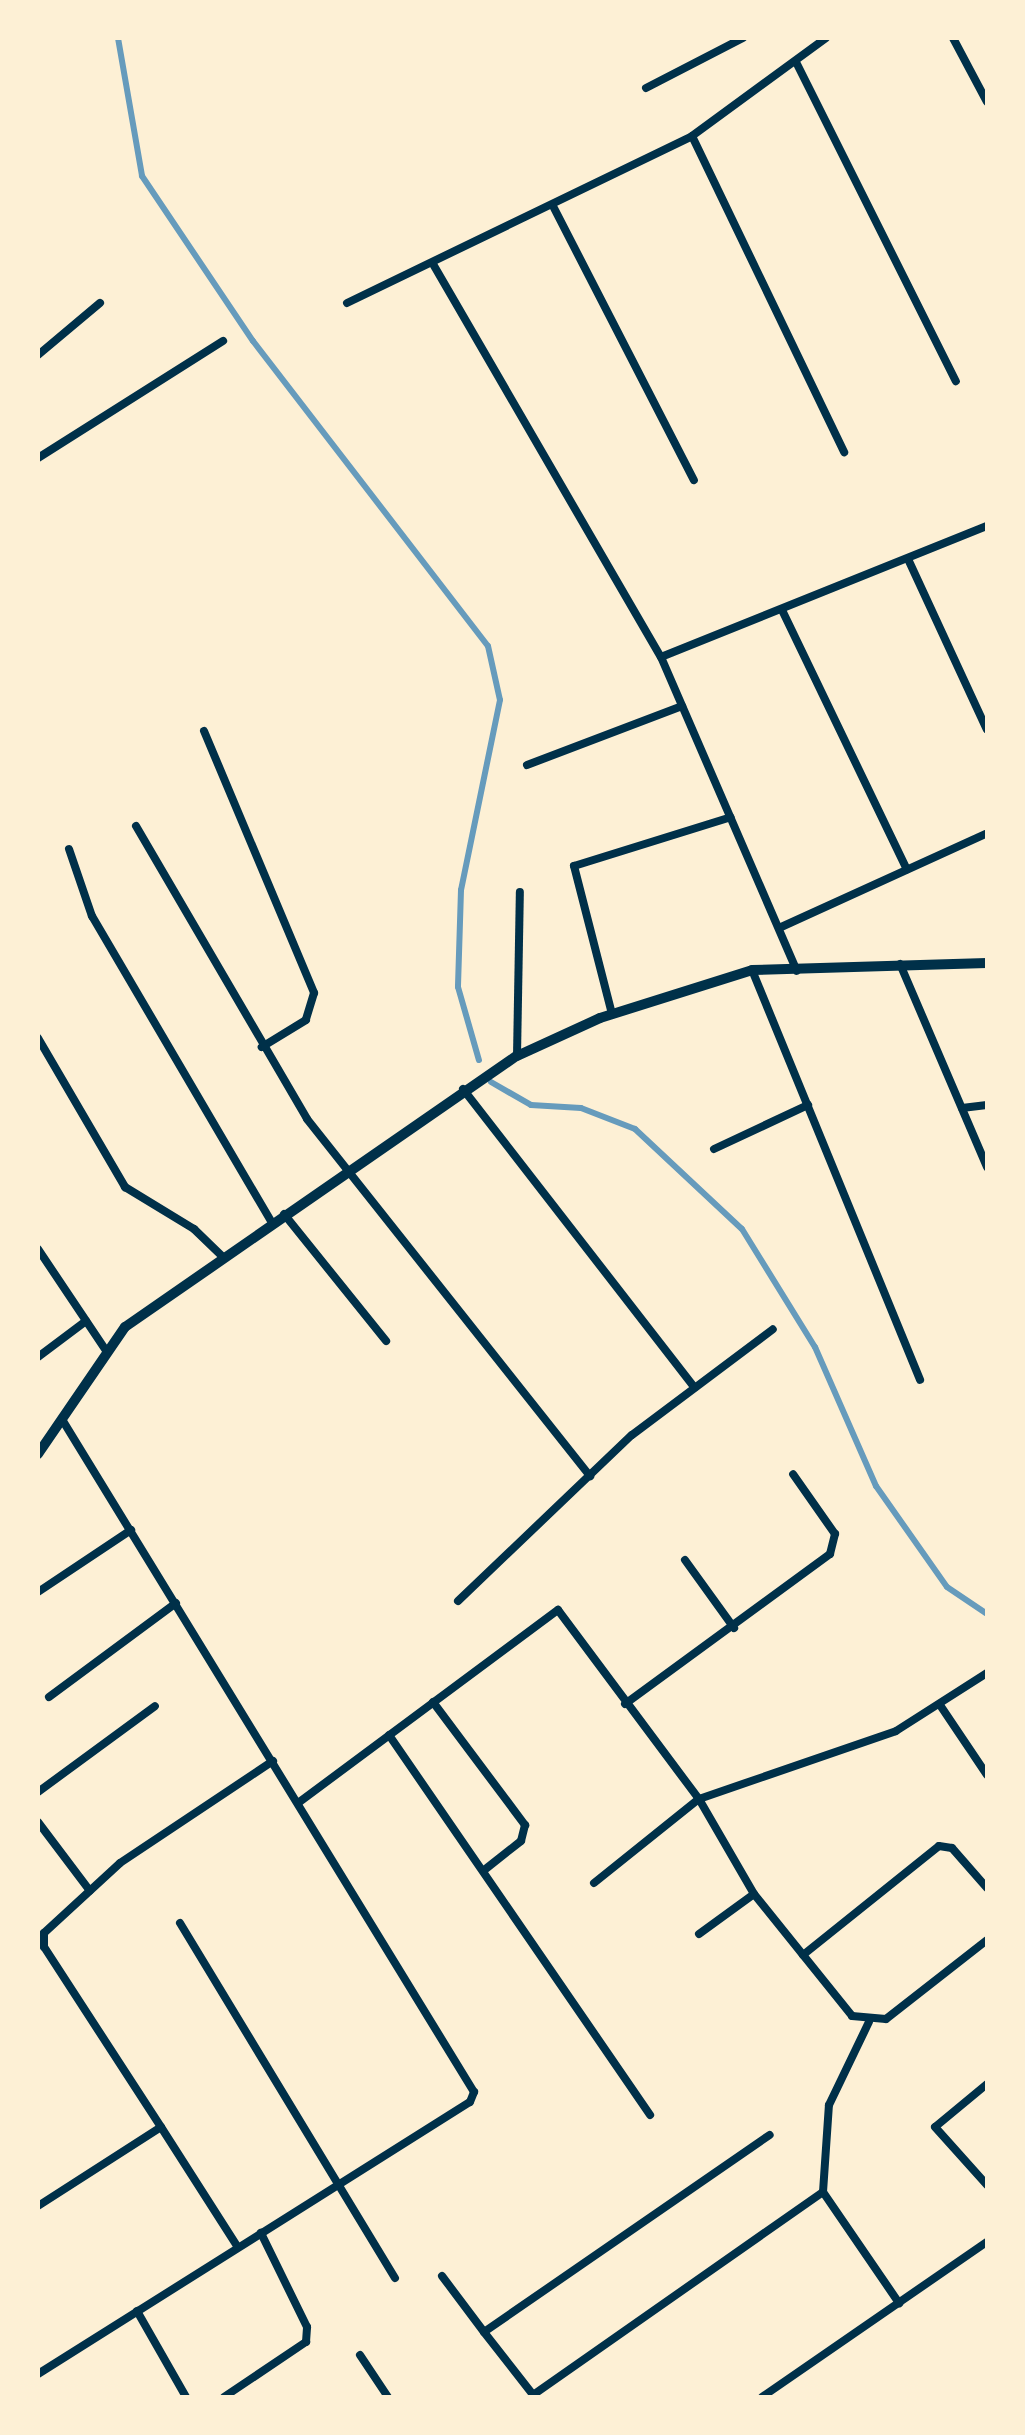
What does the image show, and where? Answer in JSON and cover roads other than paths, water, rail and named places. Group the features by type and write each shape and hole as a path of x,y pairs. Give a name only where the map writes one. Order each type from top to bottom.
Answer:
{"street":[{"path":"646,88 743,38"},
{"path":"347,303 554,208 692,136 826,38"},
{"path":"953,38 987,102"},
{"path":"796,62 956,381"},
{"path":"692,136 844,452"},
{"path":"554,208 694,480"},
{"path":"433,264 661,657 797,971"},
{"path":"38,355 100,303"},
{"path":"38,458 223,341"},
{"path":"661,657 987,526"},
{"path":"908,559 987,730"},
{"path":"782,610 907,870"},
{"path":"527,765 682,706"},
{"path":"204,731 314,993 306,1020 262,1047"},
{"path":"612,1014 574,866 731,817"},
{"path":"136,826 262,1047 348,1169 590,1476"},
{"path":"779,928 987,833"},
{"path":"69,849 92,916 272,1223"},
{"path":"517,1056 520,892"},
{"path":"38,1454 125,1327 462,1088 517,1056 612,1014 752,970 987,963"},
{"path":"900,964 987,1167"},
{"path":"752,970 920,1380"},
{"path":"38,1038 125,1187 194,1229 222,1256"},
{"path":"462,1088 695,1388"},
{"path":"714,1149 808,1105"},
{"path":"962,1108 987,1105"},
{"path":"284,1214 386,1341"},
{"path":"38,1249 107,1352"},
{"path":"38,1357 86,1321"},
{"path":"458,1601 590,1476 695,1388 773,1329"},
{"path":"38,2374 470,2102 474,2092 63,1421"},
{"path":"625,1704 734,1628 836,1544 793,1474"},
{"path":"38,1592 131,1530"},
{"path":"685,1560 734,1628"},
{"path":"49,1697 176,1603"},
{"path":"298,1803 558,1610 625,1704 699,1799 754,1894 852,2016 869,2022 886,2019 987,1940"},
{"path":"594,1883 699,1799 861,1746 940,1705 987,1673"},
{"path":"433,1702 525,1825 521,1841 483,1871"},
{"path":"940,1705 987,1775"},
{"path":"38,1792 155,1706"},
{"path":"389,1735 650,2115"},
{"path":"237,2246 44,1947 44,1933 90,1891 273,1761"},
{"path":"38,1822 90,1891"},
{"path":"803,1955 939,1846 952,1848 987,1888"},
{"path":"699,1934 754,1894"},
{"path":"180,1923 395,2278"},
{"path":"869,2022 829,2105 823,2192 899,2303"},
{"path":"987,2084 935,2127 987,2185"},
{"path":"38,2206 161,2127"},
{"path":"484,2332 770,2135"},
{"path":"442,2276 534,2396 823,2192"},
{"path":"224,2397 306,2342 307,2327 261,2233"},
{"path":"762,2397 987,2242"},
{"path":"137,2311 186,2397"},
{"path":"360,2355 388,2397"}],"waterway":[{"path":"118,38 142,176 253,341 488,646 500,700 461,890 458,987 479,1060"},
{"path":"491,1082 531,1105 581,1108 635,1129 742,1229 815,1347 876,1486 947,1587 987,1614"}]}
